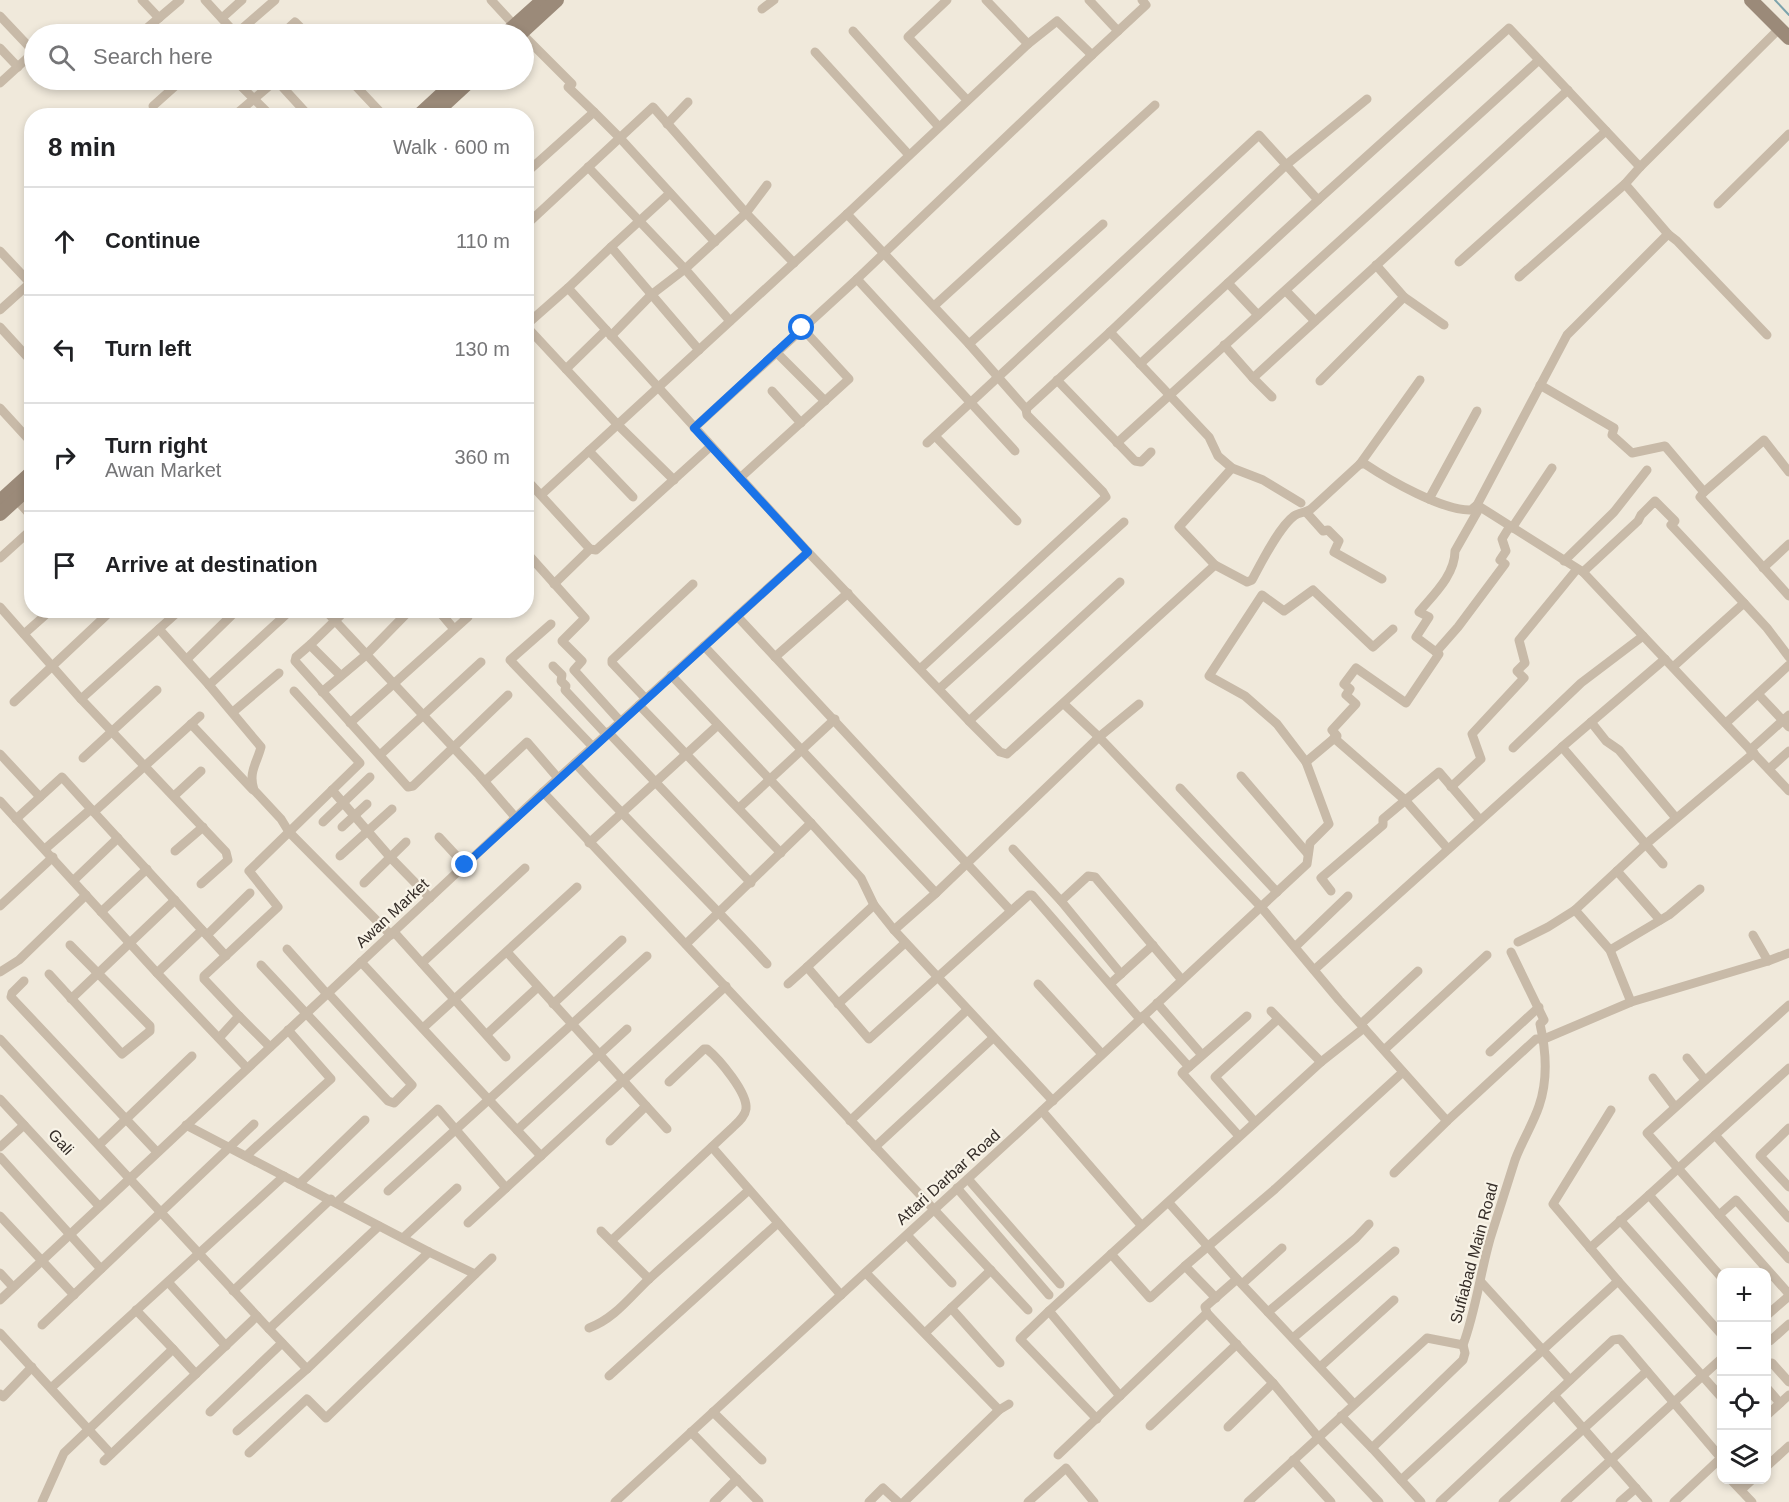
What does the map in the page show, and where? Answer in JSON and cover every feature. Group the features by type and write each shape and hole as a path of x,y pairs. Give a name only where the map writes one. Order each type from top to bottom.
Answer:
{"main road":[{"path":"525,24 543,0"},
{"path":"529,24 557,0"},
{"path":"1751,0 1785,33"},
{"path":"427,108 446,90"},
{"path":"441,108 460,90"},
{"path":"0,501 24,479"},
{"path":"0,514 24,492"}],"street":[{"path":"142,0 159,18"},
{"path":"152,24 180,0"},
{"path":"205,0 227,24"},
{"path":"222,18 242,0"},
{"path":"247,24 275,0"},
{"path":"491,0 511,24"},
{"path":"762,9 774,0"},
{"path":"947,0 908,37 967,100"},
{"path":"986,0 1028,44"},
{"path":"1089,0 1118,31"},
{"path":"694,428 885,253 1147,2"},
{"path":"0,16 24,41"},
{"path":"541,495 1028,44 1057,21 1092,55"},
{"path":"1140,364 1509,28 1640,167"},
{"path":"853,31 939,127"},
{"path":"1519,278 1625,184 1640,167 1785,33"},
{"path":"0,48 18,67"},
{"path":"534,48 572,84 568,87 619,137 715,242"},
{"path":"815,52 909,155"},
{"path":"1117,444 1169,394 1286,291 1539,60"},
{"path":"0,83 24,61"},
{"path":"153,106 171,90"},
{"path":"246,90 263,108"},
{"path":"243,108 264,90"},
{"path":"285,90 302,108"},
{"path":"359,90 376,108"},
{"path":"1253,378 1568,90"},
{"path":"1026,409 1286,165 1367,99"},
{"path":"667,124 688,102"},
{"path":"934,306 1155,105"},
{"path":"534,218 652,107 746,213 794,263"},
{"path":"534,166 594,112"},
{"path":"1459,262 1606,130"},
{"path":"1718,204 1789,134"},
{"path":"927,443 1259,135 1318,200"},
{"path":"588,167 685,269 730,321"},
{"path":"1625,184 1668,234 1767,335"},
{"path":"566,369 715,242 746,213 767,185"},
{"path":"534,319 670,193"},
{"path":"847,214 999,376 1026,409 1027,416 1106,497 920,669"},
{"path":"969,344 1103,224"},
{"path":"1306,762 1337,736 1332,730 1356,704 1346,694 1350,689 1344,684 1356,668 1406,703 1439,654 1416,637 1428,617 1419,612 1450,573 1455,551 1567,335 1668,234"},
{"path":"611,247 699,350"},
{"path":"0,251 24,276"},
{"path":"1376,265 1404,297 1444,325"},
{"path":"857,279 1015,451"},
{"path":"1228,283 1258,315"},
{"path":"568,288 808,552 1000,752 1007,754 1215,565"},
{"path":"0,310 24,289"},
{"path":"1286,291 1315,321"},
{"path":"1320,381 1404,297"},
{"path":"0,327 24,353"},
{"path":"740,478 849,380 802,328"},
{"path":"1110,332 1209,437 1218,456 1232,468 1263,480 1301,503"},
{"path":"534,335 617,424 674,480"},
{"path":"1224,345 1272,397"},
{"path":"776,352 825,401"},
{"path":"1057,380 1138,463 1151,452"},
{"path":"1247,582 1251,580 1293,516 1306,512 1360,464 1420,380"},
{"path":"1540,386 1614,428 1611,435 1632,453 1665,446 1704,492"},
{"path":"772,391 801,423"},
{"path":"0,408 24,434"},
{"path":"1430,499 1477,411"},
{"path":"935,436 1017,520"},
{"path":"1789,472 1764,440 1700,497 1789,596"},
{"path":"534,488 590,549 596,550 711,446"},
{"path":"589,451 633,497"},
{"path":"1360,464 1365,464 1430,499 1462,510 1471,510 1478,506"},
{"path":"1232,468 1179,527 1215,565 1247,582 1284,611 1313,590 1373,647 1393,629"},
{"path":"1436,652 1458,627 1505,564 1500,560 1506,551 1502,538 1552,468"},
{"path":"1564,561 1614,512 1647,470"},
{"path":"16,500 24,508"},
{"path":"1451,787 1481,759 1472,734 1524,678 1517,671 1525,663 1519,640 1580,570 1638,521 1655,501 1676,521 1671,525 1767,628 1789,657"},
{"path":"1478,506 1580,570 1789,791"},
{"path":"1306,512 1323,531 1328,530 1339,541 1334,552 1382,579"},
{"path":"939,689 1124,522"},
{"path":"0,558 24,537"},
{"path":"1763,568 1789,544"},
{"path":"554,584 590,549"},
{"name":"Awan Market","path":"0,1299 558,778 808,552"},
{"path":"534,562 585,618 562,640 582,661 574,670 620,721"},
{"path":"969,721 1120,582"},
{"path":"693,584 612,660 612,663 685,755 781,853"},
{"path":"775,657 848,593"},
{"path":"1262,595 1209,676 1245,696 1277,724 1306,762 1329,824 1310,843 1308,854"},
{"path":"1672,667 1744,603"},
{"path":"0,607 81,699 228,856 228,860 201,884"},
{"path":"736,616 835,719 1011,911"},
{"path":"24,634 42,618"},
{"path":"14,702 104,618"},
{"path":"81,699 171,618"},
{"path":"187,659 229,618"},
{"path":"209,685 282,618"},
{"path":"333,618 485,781 516,818"},
{"path":"338,618 296,657 295,661 410,787 508,695"},
{"path":"322,692 366,655 402,618"},
{"path":"445,618 454,629"},
{"path":"350,723 467,618"},
{"path":"551,624 510,660 592,747"},
{"path":"159,629 261,747 253,764 254,790"},
{"path":"1513,748 1581,683 1643,636"},
{"path":"311,644 340,675"},
{"path":"704,645 936,893"},
{"path":"1314,970 1562,747 1665,659"},
{"path":"380,755 481,662"},
{"path":"1726,723 1789,665"},
{"path":"553,666 562,675 561,681 566,686 565,690 751,883"},
{"path":"233,712 279,673"},
{"path":"671,675 812,823 861,879 874,905 905,943 1053,1101"},
{"path":"83,758 157,690"},
{"path":"270,1047 204,979 204,976 278,907 249,871 359,765 359,761 294,691"},
{"path":"1518,942 1575,910 1646,844 1787,721 1758,694"},
{"path":"1064,704 1099,737 1261,907 1447,1121"},
{"path":"894,930 936,893 1099,737 1139,704"},
{"path":"45,849 200,716"},
{"path":"739,808 835,719"},
{"path":"1591,722 1606,741 1619,750 1676,818"},
{"path":"191,724 254,790 289,832 422,963 506,1057"},
{"path":"589,843 718,725"},
{"path":"1334,738 1405,801 1448,849"},
{"path":"485,781 527,742 558,778"},
{"path":"1562,747 1663,864"},
{"path":"1769,769 1789,751"},
{"path":"0,754 40,797"},
{"path":"575,763 767,964"},
{"path":"174,796 201,771"},
{"path":"1331,891 1321,878 1383,825 1383,819 1439,772 1480,820"},
{"path":"16,819 65,773 93,810 226,956"},
{"path":"1241,776 1308,854"},
{"path":"322,822 370,777"},
{"path":"1180,788 1277,892"},
{"path":"332,790 390,857 430,898"},
{"path":"543,792 1028,1310"},
{"path":"0,801 247,1068"},
{"path":"342,827 367,804"},
{"path":"340,856 366,830 392,809"},
{"path":"686,944 812,823"},
{"path":"175,851 202,827"},
{"path":"440,837 465,865"},
{"path":"74,880 118,838"},
{"path":"364,883 406,842"},
{"path":"1013,849 1061,901 1121,974"},
{"name":"Attari Darbar Road","path":"615,1502 1299,872 1307,864 1308,854"},
{"path":"0,906 53,857"},
{"path":"422,963 525,868"},
{"path":"101,912 147,869"},
{"path":"1617,871 1660,920"},
{"path":"1061,901 1088,876 1095,877 1182,980"},
{"path":"423,1028 578,887"},
{"path":"1610,950 1660,920 1700,889"},
{"path":"157,973 250,893"},
{"path":"0,972 19,960 86,895"},
{"path":"807,967 869,1039 1029,895 1032,895 1110,984 1189,1067"},
{"path":"1294,947 1348,896"},
{"path":"71,999 175,900"},
{"path":"788,984 874,905"},
{"path":"1575,910 1610,950 1631,1002"},
{"path":"1753,934 1768,962"},
{"path":"553,1004 622,940"},
{"path":"838,1004 905,943"},
{"path":"49,974 122,1054 150,1031 150,1026 70,945"},
{"path":"1110,984 1153,945"},
{"path":"261,965 388,1101 394,1103 411,1087 410,1082 287,949"},
{"path":"507,952 667,1129"},
{"path":"1490,1052 1539,1007 1510,952"},
{"path":"1394,1173 1536,1040 1544,1039 1631,1002 1768,962 1789,953"},
{"path":"1384,1050 1487,955"},
{"path":"388,1191 647,956"},
{"path":"362,962 541,1156"},
{"path":"1097,1419 1020,1339 1239,1136 1363,1026 1418,970"},
{"path":"24,981 12,993 11,998 156,1152"},
{"path":"1038,984 1102,1054"},
{"path":"468,1223 726,986"},
{"path":"487,1034 538,987"},
{"path":"1157,1003 1202,1055"},
{"path":"1771,1312 1789,1295 1647,1133 1789,1005"},
{"name":"Sufiabad Main Road","path":"1252,1501 1293,1460 1427,1338 1463,1345 1482,1282 1490,1240 1515,1160 1540,1105 1545,1064 1544,1039 1540,1024 1545,1020 1539,1007"},
{"path":"850,1121 967,1010"},
{"path":"1271,1011 1321,1062"},
{"path":"219,1038 239,1016"},
{"path":"1239,1136 1182,1073 1247,1016"},
{"path":"1255,1122 1215,1077 1278,1018"},
{"path":"517,1130 627,1029"},
{"path":"246,1156 331,1079 288,1030"},
{"path":"875,1147 993,1038"},
{"path":"0,1040 307,1369"},
{"path":"611,1241 742,1118 746,1110 745,1099 738,1087 706,1049 669,1082"},
{"path":"99,1145 192,1056"},
{"path":"1687,1058 1705,1080"},
{"path":"1590,1248 1789,1068"},
{"path":"1111,1254 1150,1298 1403,1072"},
{"path":"1653,1078 1675,1107"},
{"name":"Gali","path":"0,1099 99,1206"},
{"path":"610,1141 646,1107"},
{"path":"233,1291 438,1109 506,1188"},
{"path":"1611,1110 1553,1204 1717,1392"},
{"path":"1042,1111 1141,1226"},
{"path":"299,1184 365,1120"},
{"path":"0,1147 24,1125"},
{"path":"186,1125 429,1252 476,1274"},
{"path":"42,1325 254,1125"},
{"path":"1788,1132 1760,1156 1788,1183"},
{"path":"1715,1135 1789,1218"},
{"path":"712,1147 841,1295"},
{"path":"0,1157 101,1269"},
{"path":"51,1388 284,1176"},
{"path":"968,1179 1060,1284"},
{"path":"403,1238 457,1188"},
{"path":"957,1188 1049,1295"},
{"path":"589,1328 600,1324 614,1314 749,1190"},
{"path":"1649,1195 1717,1272"},
{"path":"1719,1215 1736,1200 1789,1259"},
{"path":"1169,1203 1354,1404"},
{"path":"0,1216 74,1295"},
{"path":"1620,1220 1717,1329"},
{"path":"609,1376 778,1224"},
{"path":"1268,1312 1356,1238 1369,1224"},
{"path":"269,1329 380,1226"},
{"path":"601,1231 650,1279"},
{"path":"907,1235 952,1283"},
{"path":"1282,1248 1205,1308 1207,1313 1274,1383 1318,1437 1379,1502"},
{"path":"1293,1338 1395,1251"},
{"path":"237,1431 307,1369 429,1252"},
{"path":"249,1453 307,1399 326,1418 492,1258"},
{"path":"1185,1266 1216,1298"},
{"path":"925,1333 990,1270"},
{"path":"0,1273 14,1287"},
{"path":"866,1273 999,1410"},
{"path":"1401,1480 1618,1281"},
{"path":"168,1282 226,1346"},
{"path":"1482,1282 1570,1380"},
{"path":"1320,1367 1394,1300"},
{"path":"951,1308 1000,1362"},
{"path":"136,1310 196,1374"},
{"path":"1049,1311 1120,1396"},
{"path":"1058,1455 1207,1313"},
{"path":"0,1333 88,1429 107,1458 257,1316"},
{"path":"1771,1340 1789,1324"},
{"path":"1440,1502 1616,1338 1620,1339 1647,1371 1717,1458"},
{"path":"210,1412 282,1343"},
{"path":"1150,1426 1237,1344"},
{"path":"1372,1448 1463,1360 1465,1353 1463,1345"},
{"path":"42,1502 64,1453 173,1349"},
{"path":"1565,1502 1717,1362"},
{"path":"1772,1363 1789,1382"},
{"path":"0,1394 3,1398 32,1367"},
{"path":"1503,1502 1647,1371"},
{"path":"1228,1427 1274,1383"},
{"path":"1771,1392 1780,1403"},
{"path":"1554,1395 1648,1502"},
{"path":"1771,1412 1789,1395"},
{"path":"904,1502 999,1410 1009,1404"},
{"path":"713,1412 762,1460"},
{"path":"1341,1416 1421,1502"},
{"path":"691,1432 759,1502"},
{"path":"1771,1463 1789,1446"},
{"path":"1293,1460 1331,1502"},
{"path":"1674,1502 1717,1465"},
{"path":"1028,1502 1066,1468 1094,1502"},
{"path":"714,1502 737,1479"},
{"path":"1736,1484 1752,1502"},
{"path":"1741,1490 1747,1484"},
{"path":"869,1502 883,1488 898,1502"},
{"path":"1620,1502 1636,1488"}],"waterway":[{"path":"1775,0 1789,15"}],"route":[{"path":"465,865 645,698 808,552 694,428 802,328"}]}
